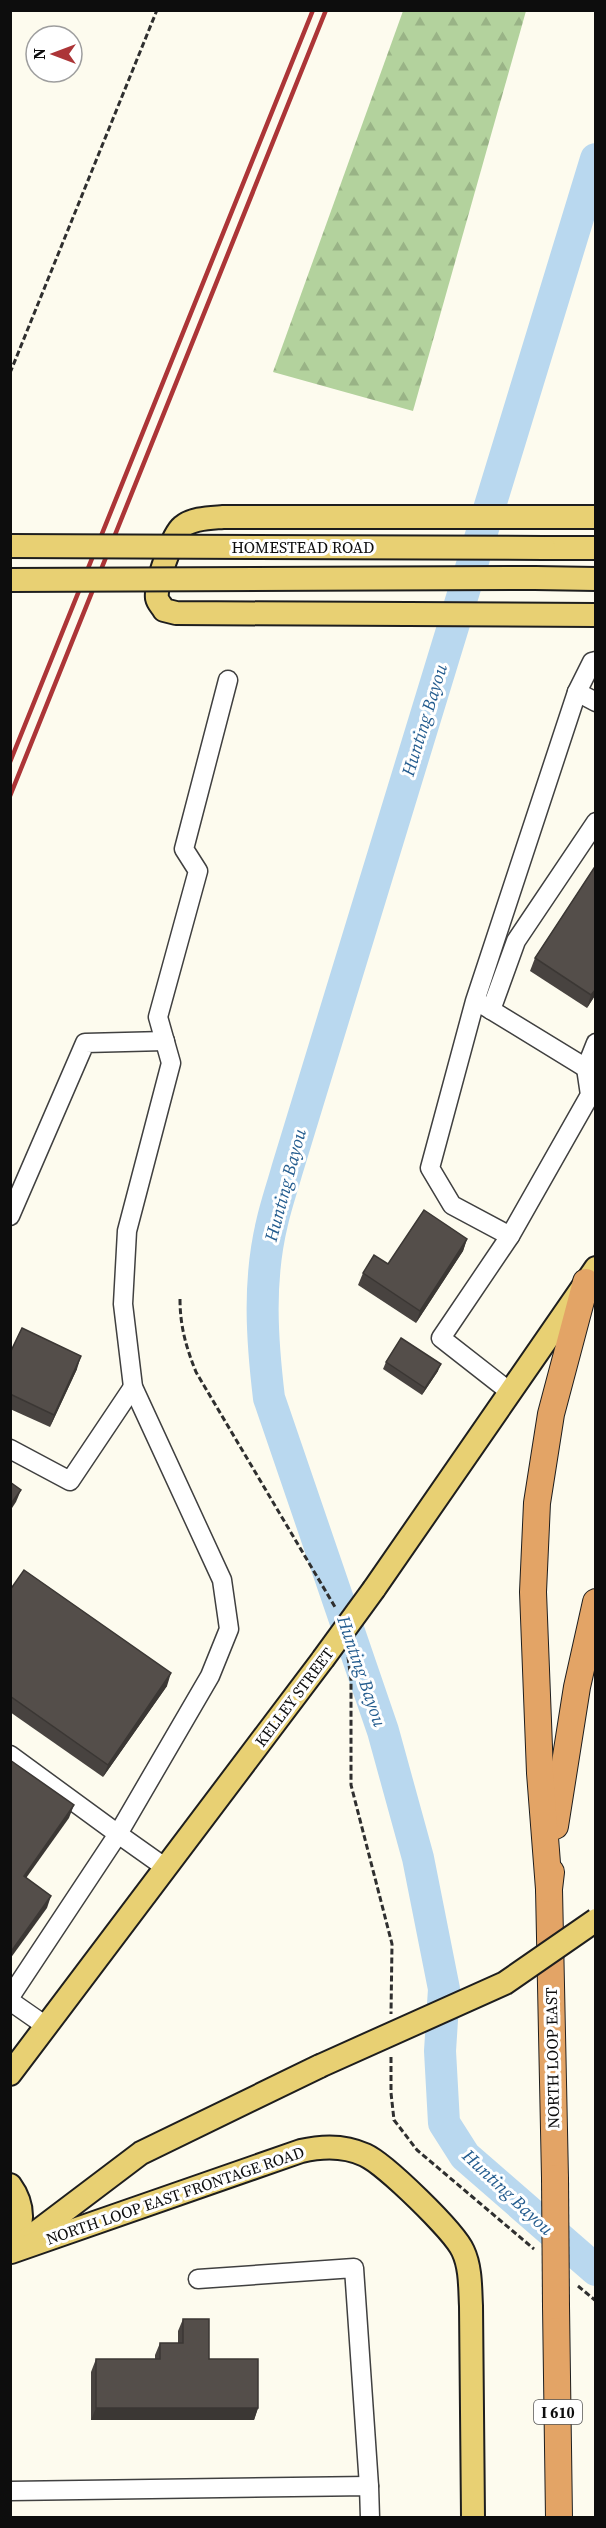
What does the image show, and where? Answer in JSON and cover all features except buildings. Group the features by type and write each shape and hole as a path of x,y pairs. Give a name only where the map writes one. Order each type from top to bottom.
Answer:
{"highway":[{"path":"549,1889 540,1773 533,1604 537,1503 551,1414 591,1275"},
{"name":"NORTH LOOP EAST","path":"559,2517 549,1889 560,1786 577,1687 596,1602"}],"main road":[{"path":"596,517 223,517 199,519 182,526 174,539 157,589 157,601 164,610 176,613 596,615"},
{"name":"HOMESTEAD ROAD","path":"10,546 596,548"},
{"name":"HOMESTEAD ROAD","path":"10,580 596,579"},
{"name":"KELLEY STREET","path":"10,2074 374,1589 591,1275"},
{"path":"11,2252 92,2188 141,2154 320,2066 505,1983 596,1920"},
{"name":"NORTH LOOP EAST FRONTAGE ROAD","path":"11,2252 301,2151 321,2146 342,2148 371,2158 449,2229 464,2252 470,2276 473,2517"},
{"path":"10,2185 21,2205 22,2218 21,2231 11,2252"}],"lane":[{"path":"510,1236 453,1205 430,1167 475,1000 578,692 592,662 596,661"},
{"path":"46,2026 10,1999 118,1834 210,1676 229,1629 222,1580 133,1387 123,1304 127,1231 171,1063 158,1017 198,871 184,849 228,680"},
{"path":"578,692 596,702"},
{"path":"491,1010 516,940 596,822"},
{"path":"475,1000 586,1068"},
{"path":"10,1216 85,1043 165,1041"},
{"path":"510,1392 441,1338 510,1236 590,1095 586,1068 596,1043"},
{"path":"10,1449 70,1481 133,1387"},
{"path":"10,1755 166,1868"},
{"path":"198,2279 354,2268 370,2517"},
{"path":"10,2491 369,2486"}],"path":[{"path":"10,373 157,10"},
{"path":"180,1299 180,1321 186,1347 196,1372 333,1602 336,1612"},
{"path":"348,1650 351,1680 351,1785 392,1944 391,2025"},
{"path":"391,2048 391,2094 394,2120 417,2150 541,2254"},
{"path":"577,2286 596,2301"}],"green space":[{"path":"403,11 526,11 413,411 273,372"}],"waterway":[{"name":"Hunting Bayou","path":"596,159 277,1203 268,1245 263,1289 269,1398 383,1731 418,1858 444,1989 440,2051 444,2123 465,2156 596,2270"}],"railway":[{"path":"10,762 313,10"},
{"path":"10,796 326,10"}]}
